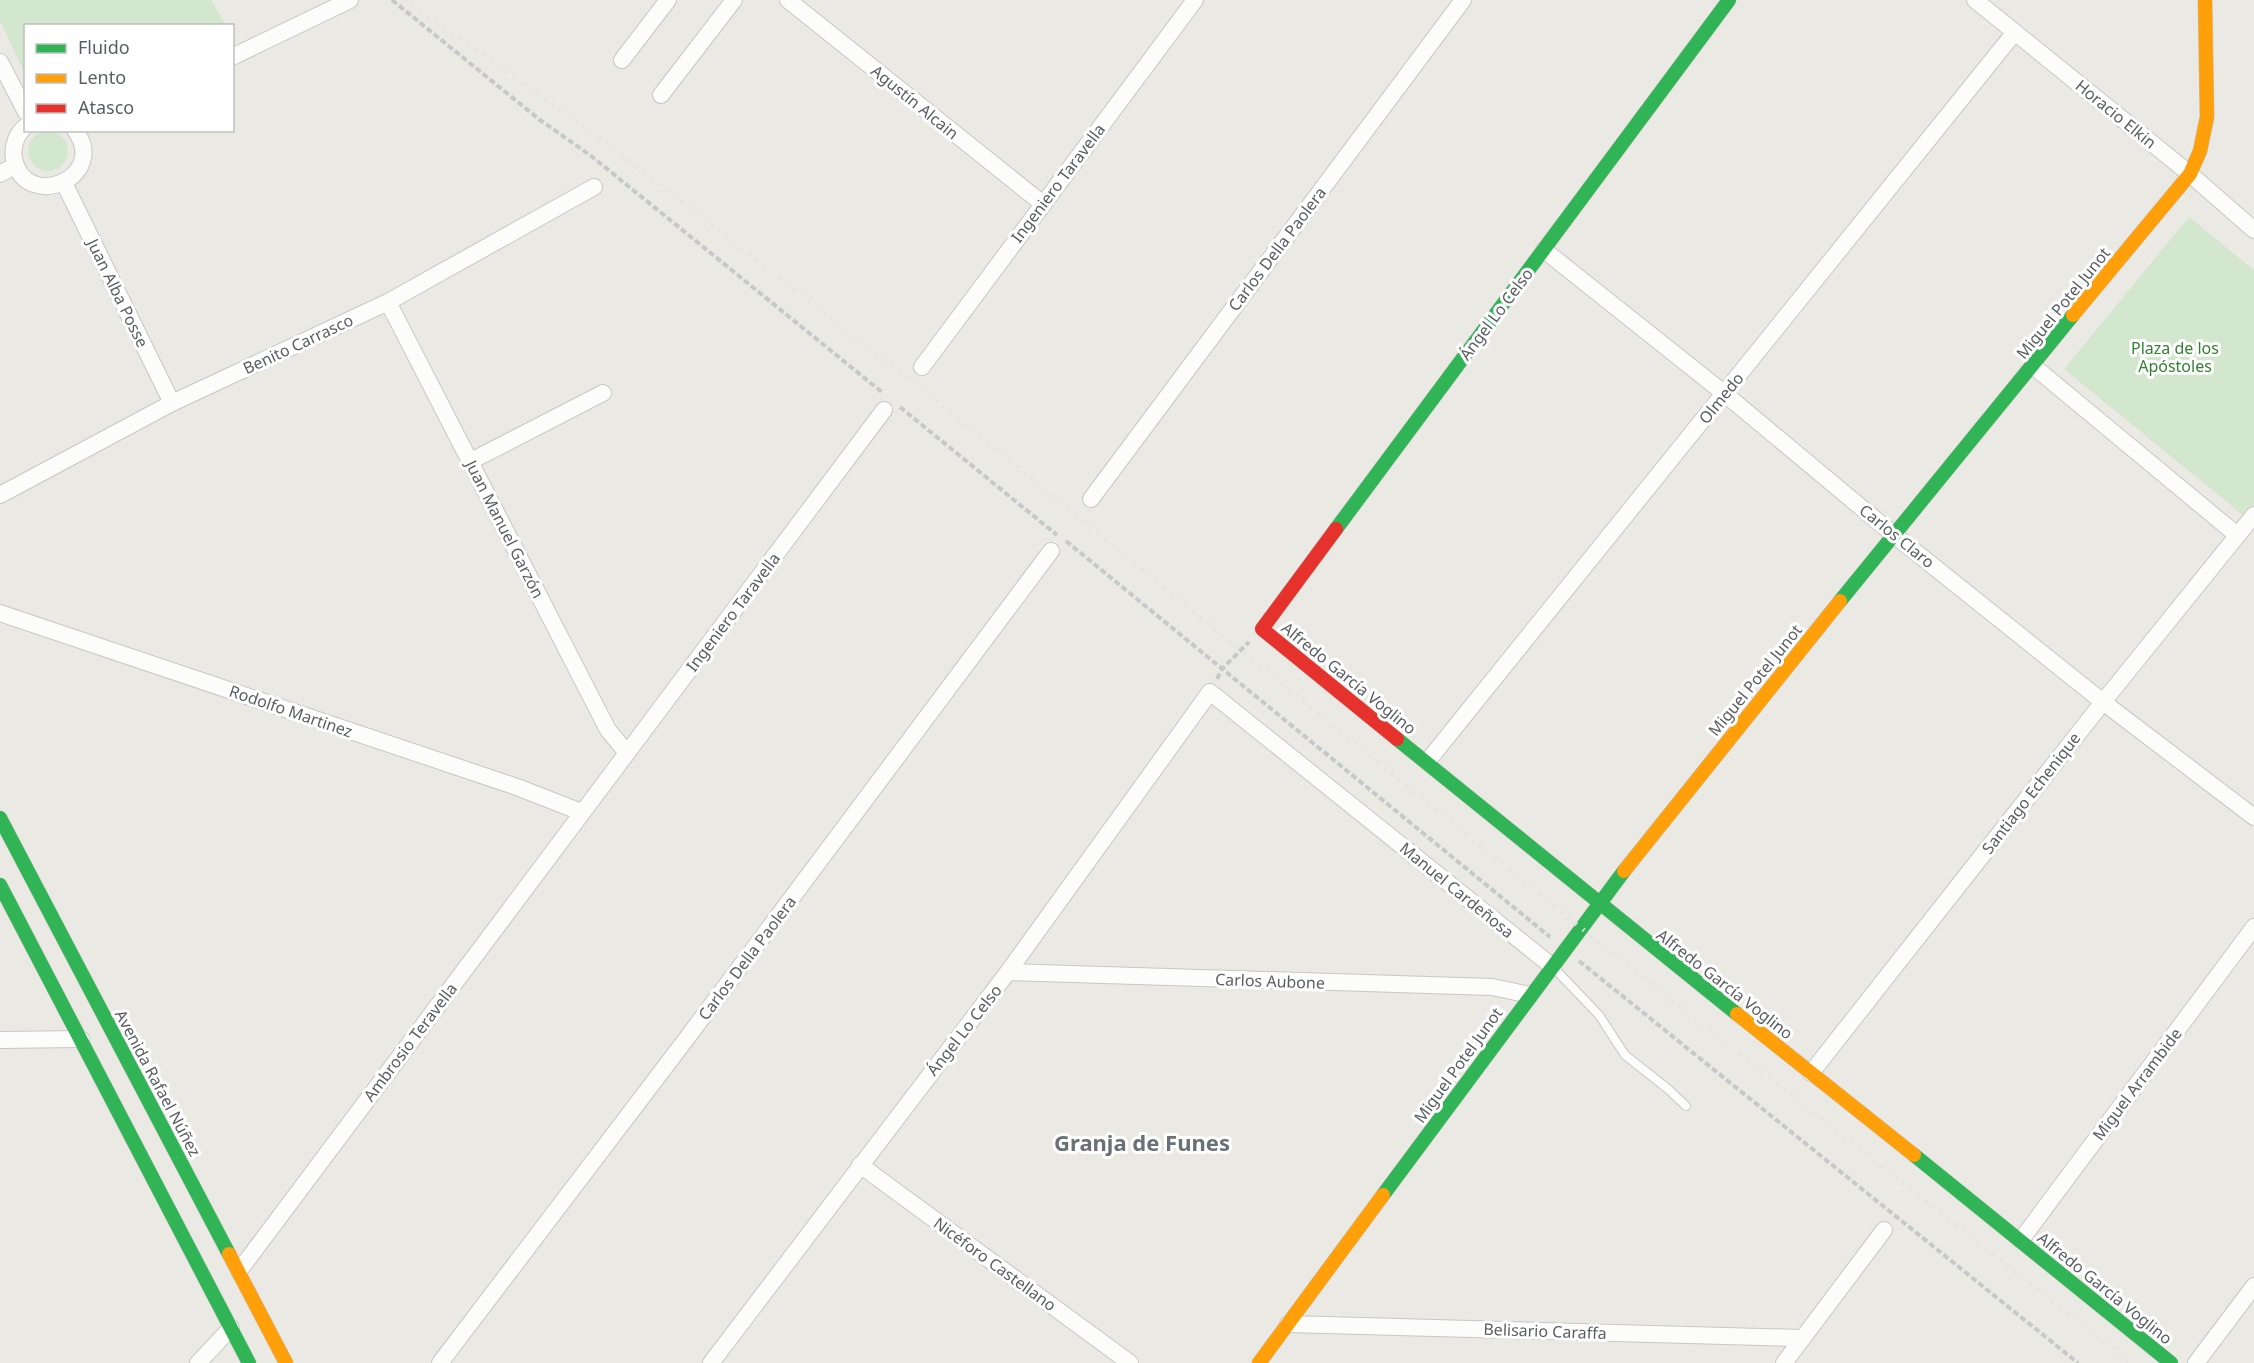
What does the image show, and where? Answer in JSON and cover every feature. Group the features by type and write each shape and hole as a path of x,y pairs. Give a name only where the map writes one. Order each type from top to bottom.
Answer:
{"main road":[{"name":"Ángel Lo Celso","path":"1262,629 1729,0"},
{"name":"Miguel Potel Junot","path":"1259,1363 1598,904 1893,534 2190,174 2200,151 2207,117 2205,0"},
{"name":"Alfredo García Voglino","path":"1262,629 1598,904 2021,1240 2171,1363"},
{"name":"Avenida Rafael Núñez","path":"0,818 286,1363"},
{"path":"0,885 249,1363"}],"street":[{"path":"234,56 350,0"},
{"path":"622,60 668,0"},
{"path":"661,95 734,0"},
{"name":"Agustín Alcain","path":"788,0 1043,204"},
{"name":"Ingeniero Taravella","path":"922,366 1195,0"},
{"name":"Carlos Della Paolera","path":"1091,499 1463,0"},
{"name":"Horacio Elkin","path":"1975,0 2190,174 2254,230"},
{"name":"Olmedo","path":"1427,762 2015,32"},
{"path":"0,62 24,108"},
{"path":"24,128 17,136 14,146 15,165 27,180 36,185 55,186 64,183 76,172 83,157 78,132"},
{"path":"0,174 15,165"},
{"name":"Juan Alba Posse","path":"64,183 172,403"},
{"name":"Benito Carrasco","path":"0,495 172,403 388,302 594,187"},
{"name":"Carlos Claro","path":"1544,250 1725,394 1893,534 2103,702 2254,817"},
{"name":"Juan Manuel Garzón","path":"388,302 608,730 627,753"},
{"path":"2033,366 2237,535"},
{"path":"471,460 603,393"},
{"name":"Ingeniero Taravella","path":"581,812 889,404"},
{"name":"Santiago Echenique","path":"1811,1073 2103,702 2254,515"},
{"name":"Carlos Della Paolera","path":"440,1363 687,1038 1051,551"},
{"name":"Rodolfo Martinez","path":"0,613 505,783 581,812"},
{"name":"Manuel Cardeñosa","path":"1210,692 1552,967"},
{"name":"Ángel Lo Celso","path":"711,1363 1008,972 1210,692"},
{"name":"Ambrosio Teravella","path":"239,1271 581,812"},
{"name":"Miguel Arrambide","path":"2021,1240 2254,927"},
{"name":"Carlos Aubone","path":"1008,972 1492,987 1530,995"},
{"path":"0,1040 81,1039"},
{"name":"Nicéforo Castellano","path":"860,1165 1130,1363"},
{"path":"1784,1363 1884,1230"},
{"path":"2196,1363 2254,1286"},
{"name":"Belisario Caraffa","path":"1288,1324 1802,1338"},
{"path":"198,1363 231,1328"}],"lane":[{"name":"Manuel Cardeñosa","path":"1552,967 1599,1015 1625,1055 1686,1106"}],"path":[{"path":"392,0 540,120 590,154 889,404 1222,669 2078,1363"},
{"path":"1210,692 1222,669 1262,629"}],"green space":[{"path":"0,0 211,0 225,24 24,24 24,72 0,21"},
{"path":"40,133 56,133 66,143 68,151 66,159 56,169 48,171 40,169 30,159 28,151 30,143"},
{"name":"Plaza de los Apóstoles","path":"2189,217 2254,270 2254,504 2244,516 2064,369"}],"railway":[{"path":"405,0 601,139 909,379 1581,928 2130,1363"}],"traffic: fast":[{"path":"1336,529 1729,0"},
{"path":"1840,601 2073,315"},
{"path":"1397,739 1737,1014"},
{"path":"0,818 229,1254"},
{"path":"1383,1195 1624,871"},
{"path":"0,885 249,1363"},
{"path":"1914,1155 2171,1363"}],"traffic: slow":[{"path":"2073,315 2190,174 2200,151 2207,117 2205,0"},
{"path":"1624,871 1840,601"},
{"path":"1737,1014 1914,1155"},
{"path":"1259,1363 1383,1195"},
{"path":"229,1254 286,1363"}],"traffic: jam":[{"path":"1336,529 1262,629 1397,739"}],"district":[{"name":"Granja de Funes","path":"1142,1142"}]}
